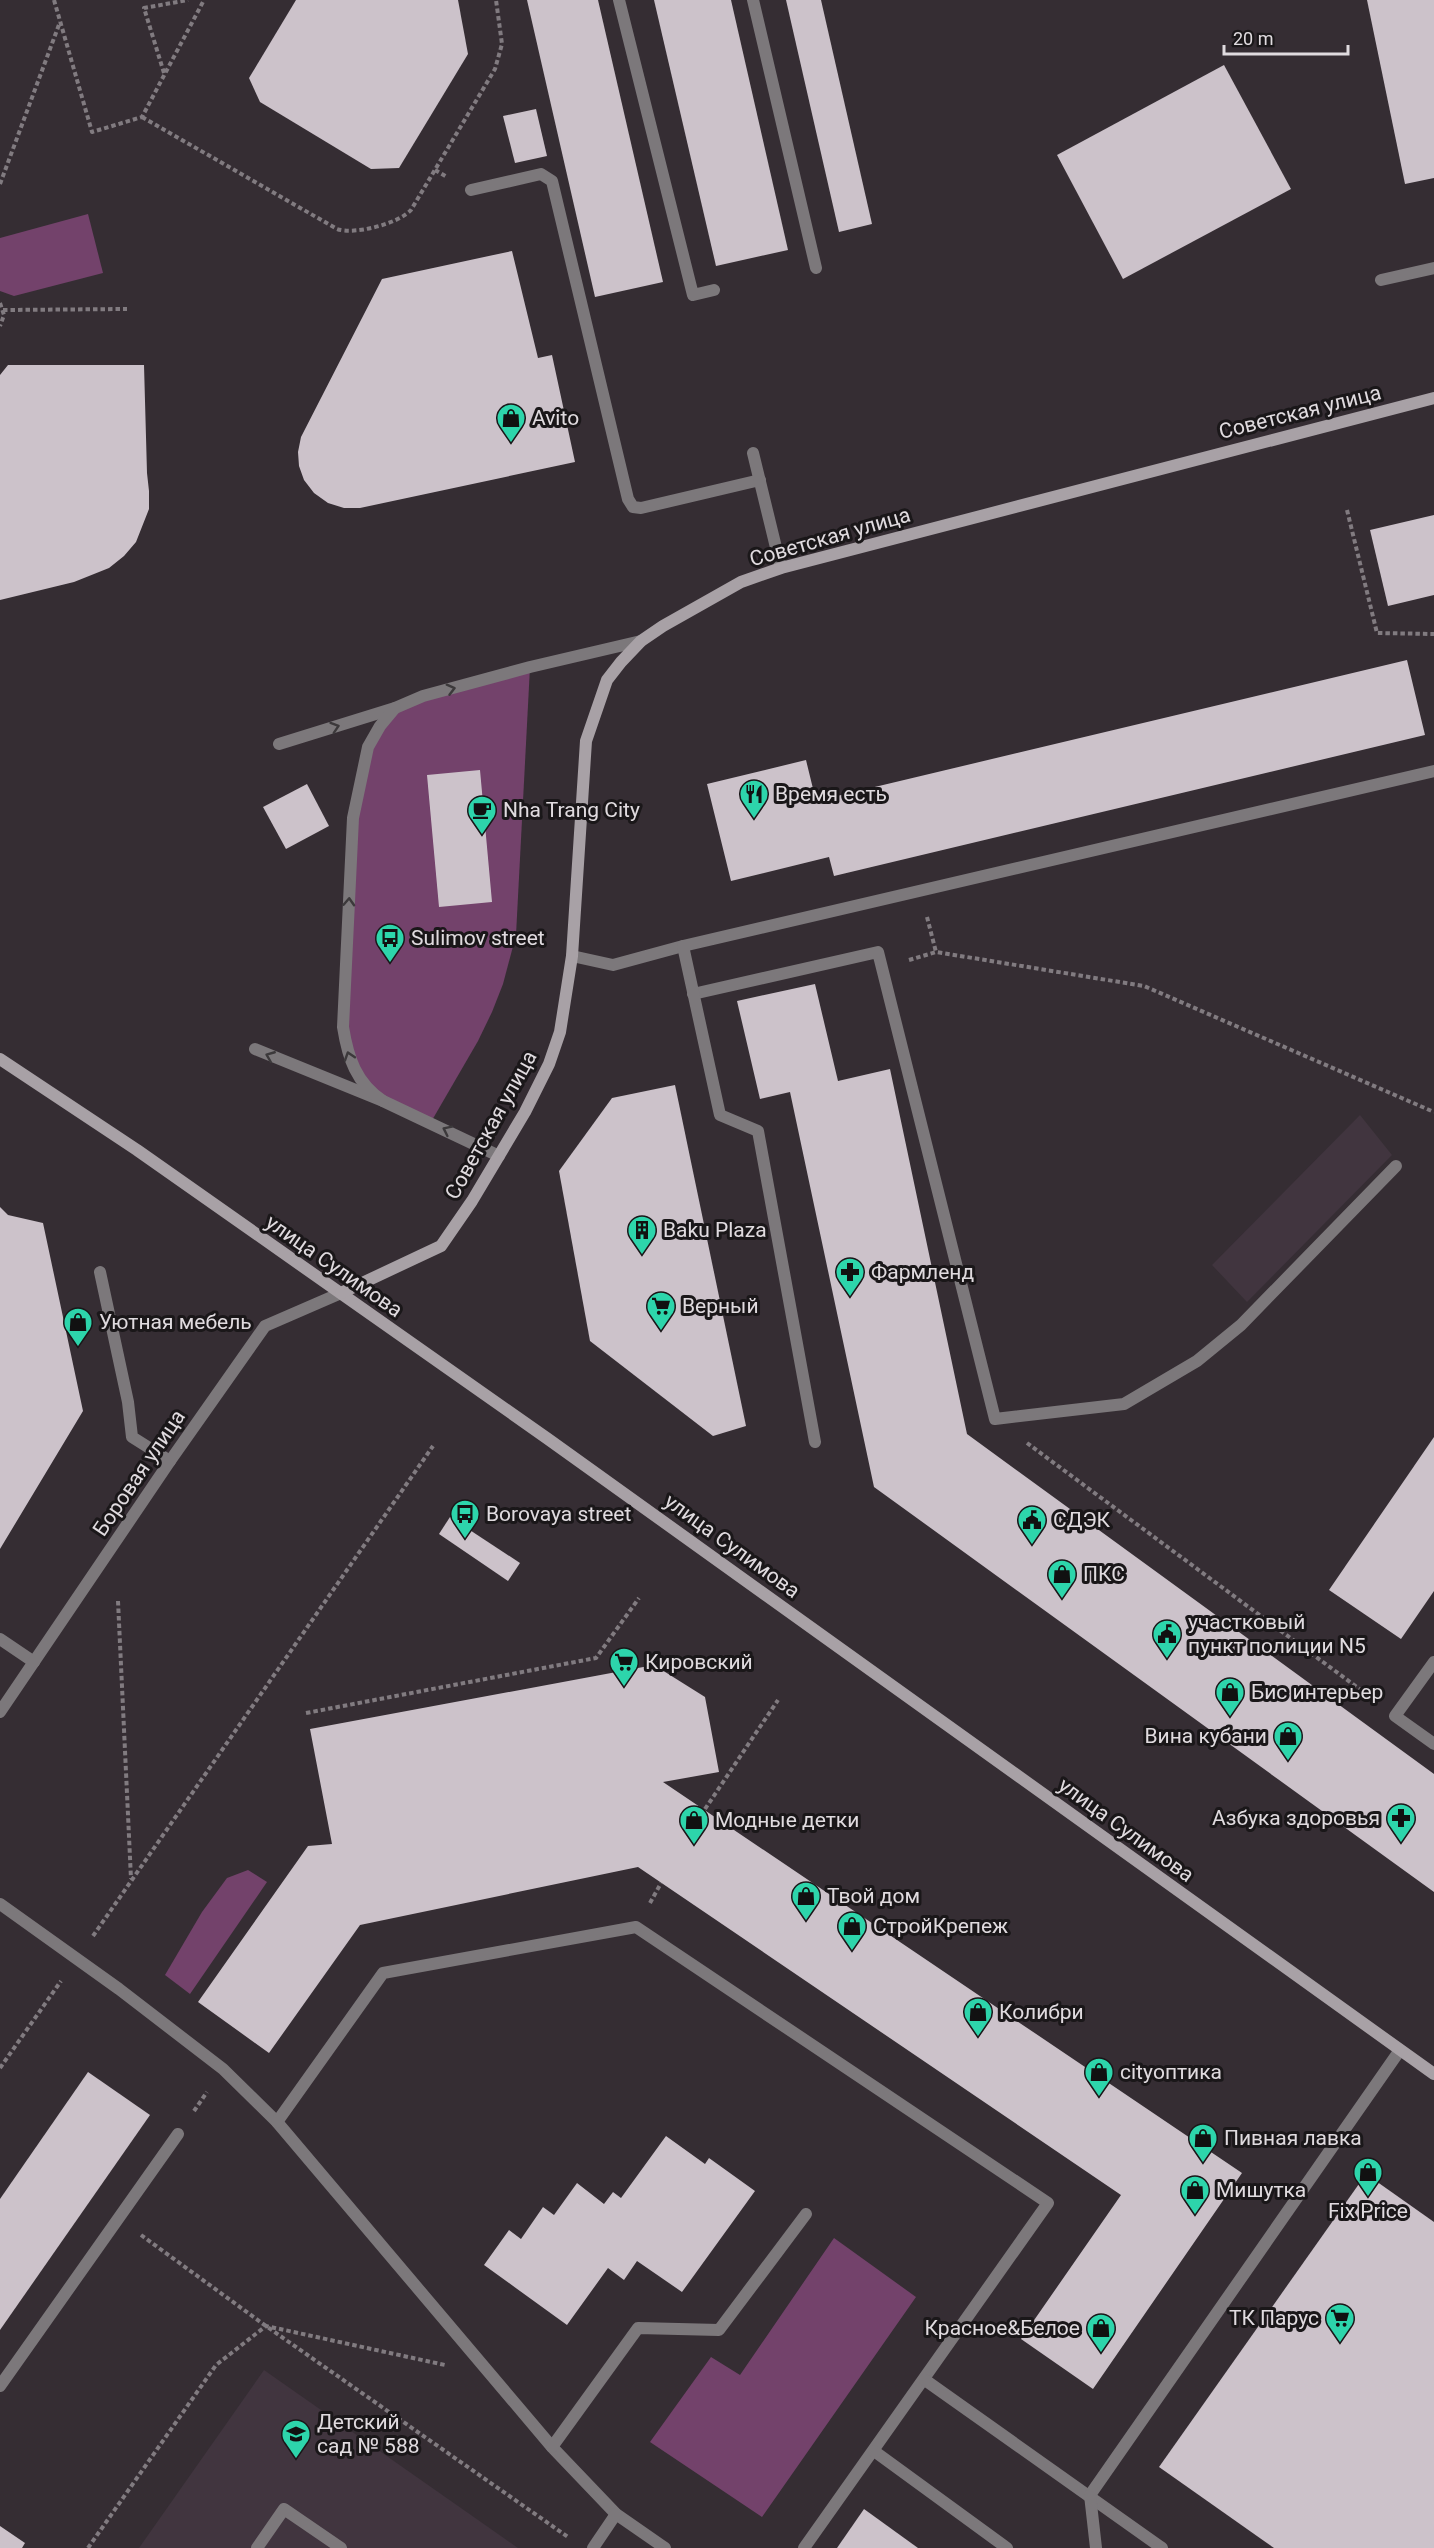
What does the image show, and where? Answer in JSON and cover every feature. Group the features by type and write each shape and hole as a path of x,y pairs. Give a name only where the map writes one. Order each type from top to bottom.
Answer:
{"main road":[{"name":"Советская улица","path":"341,1293 441,1246 499,1156 549,1064 560,1032 572,956 586,741 608,680 641,641 686,611 741,582 781,568 1434,398"},
{"name":"улица Сулимова","path":"0,1059 136,1150 558,1446 1434,2074"}],"street":[{"path":"619,0 693,295 714,290"},
{"path":"753,0 816,268"},
{"path":"471,190 541,174 552,181 628,499 633,507 641,508 760,480"},
{"path":"1381,280 1434,268"},
{"path":"753,453 781,568"},
{"path":"279,744 395,708 423,696 641,641"},
{"path":"383,1101 369,1092 356,1074 348,1055 343,1027 355,808 368,747 380,726 395,708"},
{"path":"572,956 613,965 683,946 1434,771"},
{"path":"683,946 720,1115 758,1131 815,1442"},
{"path":"693,994 878,952 995,1419 1124,1404 1197,1361 1241,1325 1396,1166"},
{"path":"255,1049 383,1101 499,1156"},
{"path":"100,1272 128,1402 132,1437 170,1461"},
{"name":"Боровая улица","path":"0,1713 170,1461 265,1326 341,1293"},
{"path":"0,1639 34,1662"},
{"path":"1434,1662 1395,1716 1434,1744"},
{"path":"0,1904 223,2069 277,2122 552,2447 616,2514 665,2548"},
{"path":"277,2122 383,1973 636,1927 1048,2203 804,2548"},
{"path":"1096,2548 1090,2495 1400,2050"},
{"path":"0,2386 178,2134"},
{"path":"552,2447 638,2328 719,2330 806,2214"},
{"path":"925,2380 1162,2548"},
{"path":"874,2451 1007,2548"},
{"path":"257,2548 284,2509 340,2548"},
{"path":"593,2548 616,2514"}],"path":[{"path":"54,0 92,132 142,117 204,0"},
{"path":"165,74 144,8 189,0"},
{"path":"142,117 337,229 346,232 355,231 396,220 405,217 411,210 495,69 502,44 496,0"},
{"path":"0,184 60,22"},
{"path":"0,303 4,315 0,326"},
{"path":"3,310 128,309"},
{"path":"1347,510 1377,633 1434,634"},
{"path":"921,890 936,952 1143,986 1434,1112"},
{"path":"995,1419 1395,1716"},
{"path":"0,2068 433,1446"},
{"path":"306,1713 596,1658 639,1598"},
{"path":"118,1601 131,1880"},
{"path":"705,1809 778,1700"},
{"path":"178,2134 223,2069"},
{"path":"118,2219 266,2326 575,2541"},
{"path":"266,2326 492,2375"},
{"path":"88,2548 216,2365 266,2326"}],"shaded area":[{"path":"88,214 103,273 14,296 0,291 0,238"},
{"path":"530,667 516,935 503,984 492,1012 478,1041 431,1122 383,1101 347,1055 359,780 368,747 395,708"},
{"path":"1360,1115 1392,1155 1247,1302 1212,1265"},
{"path":"248,1870 267,1882 190,1994 165,1975 202,1912 227,1878"},
{"path":"834,2238 916,2297 762,2517 650,2442 711,2357 740,2375"},
{"name":"Детский сад № 588","path":"264,2370 518,2548 139,2548"}],"building":[{"path":"296,0 458,0 468,54 399,168 371,169 260,102 249,78"},
{"path":"527,0 598,0 663,282 595,297"},
{"path":"654,0 731,0 788,250 716,266"},
{"path":"786,0 821,0 872,224 839,232"},
{"path":"1367,0 1434,0 1434,178 1405,184"},
{"path":"1224,65 1291,189 1123,279 1057,155"},
{"path":"536,109 547,156 515,163 503,116"},
{"path":"512,251 538,358 552,355 575,462 360,508 344,508 328,503 314,493 304,480 299,466 298,452 301,437 382,279"},
{"path":"8,365 144,365 149,509 136,542 109,568 74,582 0,600 0,375"},
{"path":"1434,515 1434,595 1388,606 1370,530"},
{"path":"1407,660 1425,735 834,876 829,857 731,881 707,784 806,760 816,801"},
{"path":"480,770 492,902 439,907 427,775"},
{"path":"307,784 329,826 286,849 263,807"},
{"path":"815,984 838,1081 890,1069 967,1434 1434,1774 1434,1892 874,1487 790,1092 760,1099 737,1001"},
{"name":"Baku Plaza","path":"675,1085 746,1426 713,1436 590,1341 559,1171 612,1098"},
{"path":"0,1207 8,1215 43,1223 83,1411 0,1549"},
{"path":"1434,1437 1434,1591 1401,1639 1329,1590"},
{"path":"450,1517 520,1563 508,1581 439,1534"},
{"path":"654,1665 705,1697 719,1772 663,1782 1242,2173 1093,2389 1021,2339 1121,2195 638,1867 360,1925 269,2053 198,2002 308,1846 332,1844 310,1729"},
{"path":"88,2072 150,2115 0,2330 0,2199"},
{"path":"666,2136 705,2164 709,2158 755,2191 682,2292 637,2261 624,2280 608,2268 567,2325 484,2265 509,2230 521,2239 543,2207 554,2215 577,2183 604,2204 613,2192 621,2198"},
{"name":"ТК Парус","path":"1366,2174 1434,2222 1434,2548 1274,2548 1159,2467"},
{"path":"864,2509 918,2548 837,2548"},
{"path":"0,2526 25,2543 22,2548 0,2548"}],"place":[{"name":"Avito","path":"511,444"},
{"name":"Время есть","path":"754,820"},
{"name":"Nha Trang City","path":"482,836"},
{"name":"Sulimov street","path":"390,964"},
{"name":"Baku Plaza","path":"642,1256"},
{"name":"Фармленд","path":"850,1298"},
{"name":"Верный","path":"661,1332"},
{"name":"Уютная мебель","path":"78,1348"},
{"name":"Borovaya street","path":"465,1540"},
{"name":"СДЭК","path":"1032,1546"},
{"name":"ПКС","path":"1062,1600"},
{"name":"участковый пункт полиции N5","path":"1167,1660"},
{"name":"Кировский","path":"624,1688"},
{"name":"Бис интерьер","path":"1230,1718"},
{"name":"Вина кубани","path":"1288,1762"},
{"name":"Азбука здоровья","path":"1401,1844"},
{"name":"Модные детки","path":"694,1846"},
{"name":"Твой дом","path":"806,1922"},
{"name":"СтройКрепеж","path":"852,1952"},
{"name":"Колибри","path":"978,2038"},
{"name":"cityоптика","path":"1099,2098"},
{"name":"Пивная лавка","path":"1203,2164"},
{"name":"Fix Price","path":"1368,2198"},
{"name":"Мишутка","path":"1195,2216"},
{"name":"ТК Парус","path":"1340,2344"},
{"name":"Красное&Белое","path":"1101,2354"},
{"name":"Детский сад № 588","path":"296,2460"}]}
